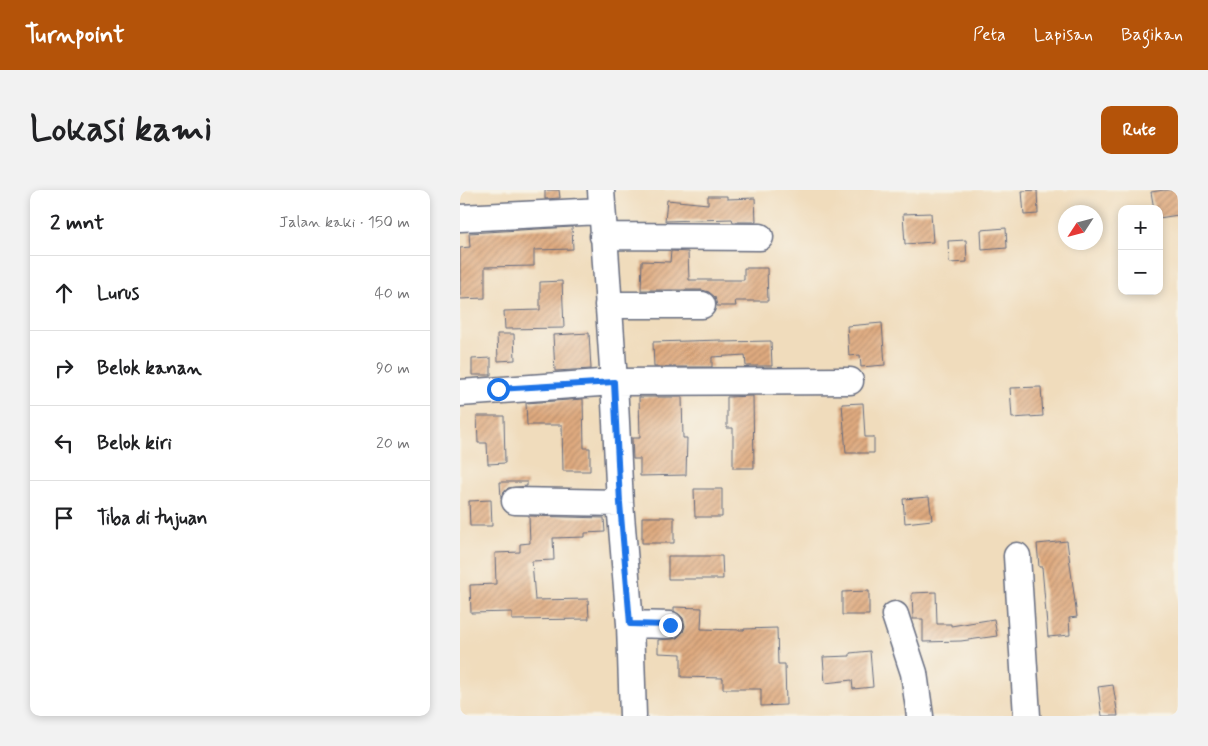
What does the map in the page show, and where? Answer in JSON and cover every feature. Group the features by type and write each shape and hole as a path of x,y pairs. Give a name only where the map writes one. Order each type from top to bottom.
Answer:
{"street":[{"path":"602,212 620,503 630,624 633,716"},
{"path":"460,218 602,212 760,237"},
{"path":"608,304 702,305"},
{"path":"460,392 614,382 850,381"},
{"path":"515,501 620,503"},
{"path":"1017,556 1026,716"},
{"path":"895,615 914,673 920,716"},
{"path":"630,624 670,625"}],"building":[{"path":"545,190 559,190 560,198 545,199"},
{"path":"1037,190 1038,214 1024,215 1022,191"},
{"path":"1178,190 1178,215 1163,217 1163,205 1153,205 1151,192"},
{"path":"708,196 727,196 727,199 755,198 756,222 733,222 732,219 665,221 667,200 708,204"},
{"path":"931,213 933,242 905,244 903,214"},
{"path":"572,227 573,249 534,250 534,266 485,267 485,298 460,299 460,248 470,247 469,233"},
{"path":"1006,228 1007,248 982,250 981,230"},
{"path":"966,240 967,262 949,263 948,241"},
{"path":"671,251 688,252 689,280 744,280 744,268 767,268 768,301 735,301 736,306 717,306 715,297 709,292 702,290 641,290 642,261 670,262"},
{"path":"562,281 564,328 505,329 504,311 540,310 540,282"},
{"path":"882,323 885,365 861,367 860,355 849,356 847,326"},
{"path":"589,333 591,369 555,371 553,335"},
{"path":"497,334 514,334 515,360 498,361"},
{"path":"721,340 721,342 771,341 772,366 746,366 745,355 712,357 712,367 654,367 653,342"},
{"path":"491,358 491,375 472,375 472,359"},
{"path":"1041,387 1043,416 1012,418 1010,388"},
{"path":"753,396 754,468 733,468 733,428 727,428 727,397"},
{"path":"639,397 682,397 683,438 687,438 686,475 640,476 640,459 633,459 632,438 640,438"},
{"path":"583,399 584,448 590,448 590,471 563,471 562,425 527,425 526,403"},
{"path":"863,403 865,437 874,437 874,453 846,453 842,404"},
{"path":"477,416 504,416 505,463 488,464 487,443 478,443"},
{"path":"500,482 527,482 527,486 508,488 501,498"},
{"path":"694,489 722,489 722,517 695,517"},
{"path":"929,497 932,520 905,523 903,499"},
{"path":"491,500 492,526 470,526 469,501"},
{"path":"529,516 604,518 605,532 585,533 585,537 553,538 554,560 532,561 535,600 588,599 589,619 512,620 512,612 471,613 470,585 496,584 495,553 520,552 520,544 530,543"},
{"path":"642,517 674,517 674,543 642,543"},
{"path":"1067,541 1077,617 1069,618 1070,635 1048,637 1042,567 1039,567 1037,544"},
{"path":"668,556 722,556 723,579 668,579"},
{"path":"869,591 869,615 842,615 842,592"},
{"path":"936,592 937,624 951,624 951,626 994,619 997,636 961,641 923,642 923,619 913,619 912,593"},
{"path":"674,607 702,608 701,629 744,630 777,628 778,664 785,664 786,705 761,706 761,689 723,689 723,678 681,677 681,654 658,653 658,640 677,638 683,632 685,626 683,618 674,611"},
{"path":"870,651 873,687 853,689 852,680 825,683 823,657 850,656 850,653"},
{"path":"1113,685 1118,716 1102,716 1098,687"}],"route":[{"path":"498,389 614,382 620,503 630,624 670,625"}]}
